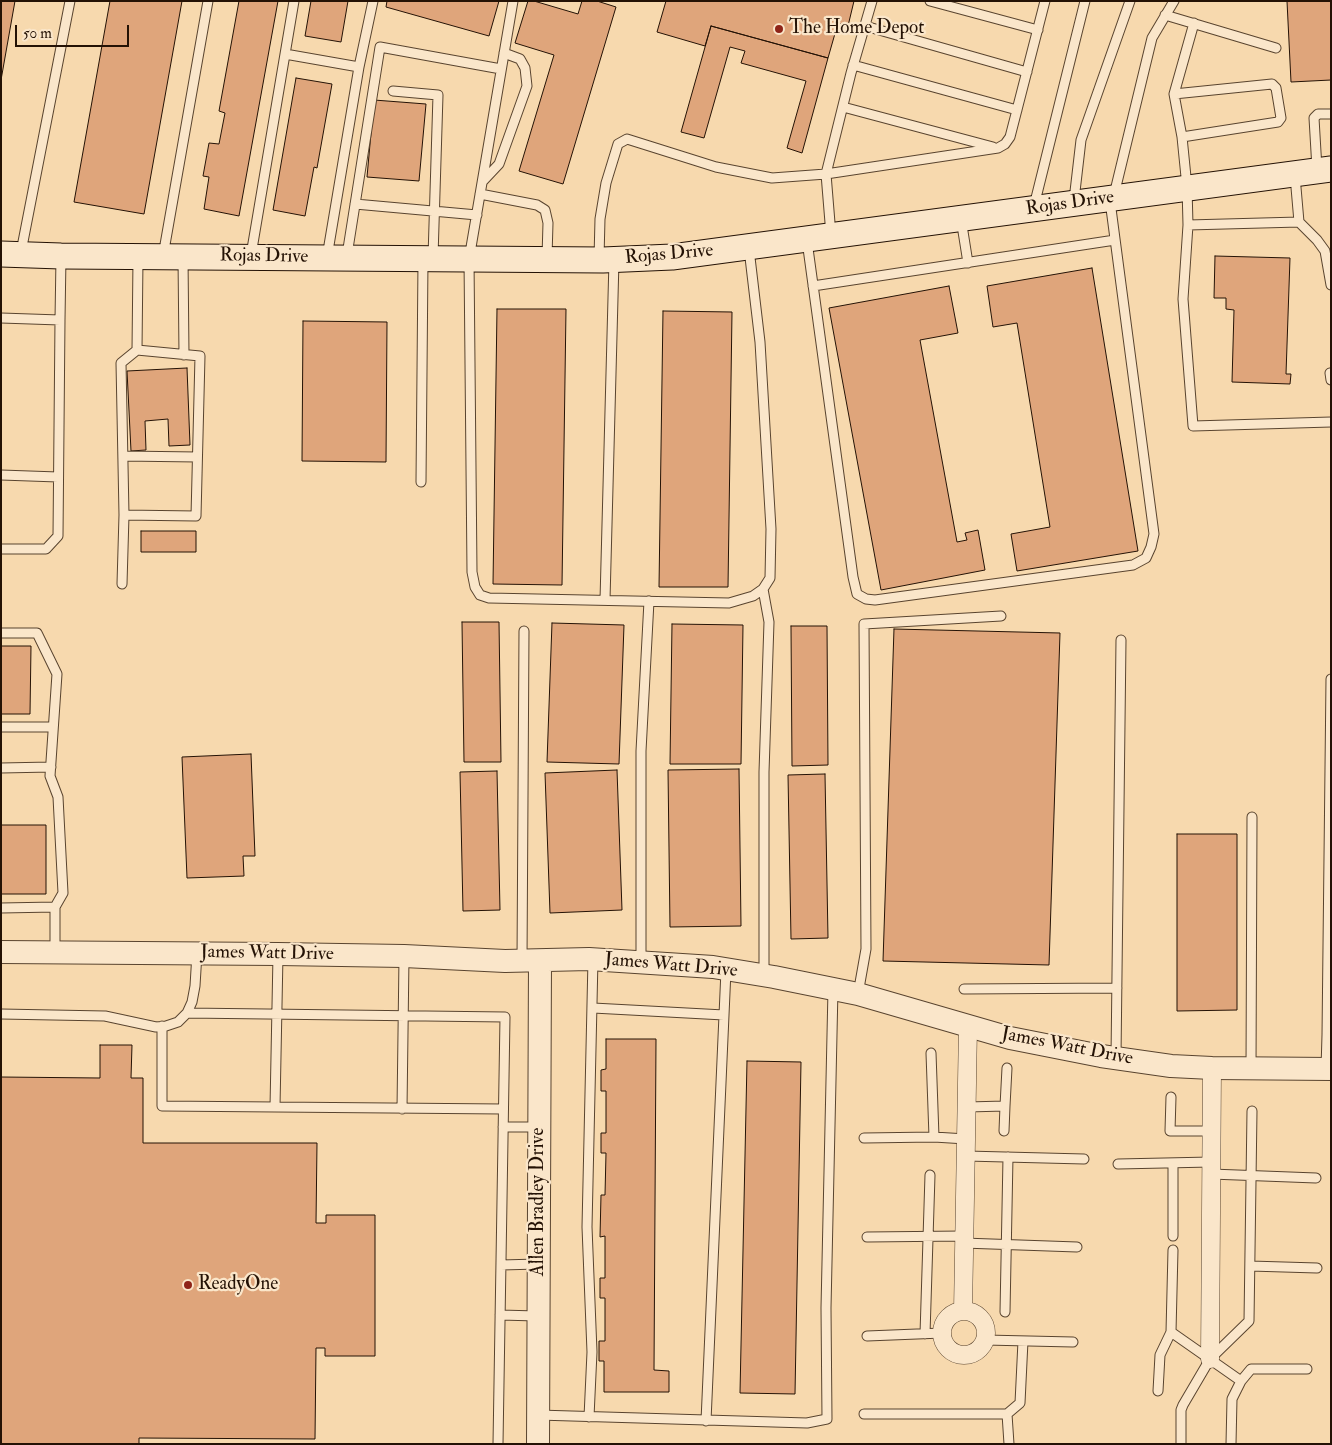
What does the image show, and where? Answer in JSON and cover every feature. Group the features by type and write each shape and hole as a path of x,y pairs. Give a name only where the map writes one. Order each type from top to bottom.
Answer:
{"main road":[{"name":"Rojas Drive","path":"11,254 547,260 672,257 1314,171"}],"street":[{"name":"James Watt Drive","path":"1,952 278,954 531,961 594,959 641,961 726,969 858,994 1010,1038 1116,1058 1171,1066 1329,1069"},
{"name":"Allen Bradley Drive","path":"531,961 539,1127 538,1444"},
{"path":"962,1311 968,1026"},
{"path":"1210,1359 1212,1068"},
{"path":"962,1311 970,1312 981,1320 986,1333 985,1340 977,1351 964,1355 950,1350 934,1333 949,1317 962,1311"}],"lane":[{"path":"11,254 70,1"},
{"path":"184,355 173,256 208,1"},
{"path":"251,257 294,1"},
{"path":"337,258 359,67 372,1"},
{"path":"513,1 469,259 472,572 475,587 480,595 489,598 729,603 753,596 763,589 770,578 771,529 760,342 749,247"},
{"path":"831,235 826,174 853,65 872,1"},
{"path":"930,1 1038,30"},
{"path":"605,600 606,260 600,219 606,183 618,144 627,138 716,167 772,178 826,174 998,148 1005,144 1010,137 1045,1"},
{"path":"1033,209 1085,1"},
{"path":"1073,203 1082,140 1130,1"},
{"path":"806,239 853,577 857,594 866,599 875,600 1133,565 1146,558 1154,534 1111,198 1152,38 1174,1"},
{"path":"1165,14 1276,48"},
{"path":"1194,23 1174,94 1182,137 1187,187 1188,225 1183,298 1193,426 1331,422"},
{"path":"865,26 1027,72"},
{"path":"337,258 355,204 380,47 502,69"},
{"path":"483,180 499,164 527,86 525,68 520,59 504,53"},
{"path":"286,54 359,67"},
{"path":"853,65 1017,110"},
{"path":"1174,94 1272,84 1276,88 1281,118 1278,122 1182,137"},
{"path":"393,91 438,95 435,211 428,259 421,482"},
{"path":"842,107 998,148"},
{"path":"1300,222 1314,171 1314,118 1318,114 1331,114"},
{"path":"480,194 537,205 545,210 548,223 547,260"},
{"path":"355,204 477,215"},
{"path":"960,219 968,262"},
{"path":"1188,225 1300,222 1318,240 1325,251 1331,285"},
{"path":"813,286 1115,240"},
{"path":"1,549 46,549 58,536 61,256"},
{"path":"136,350 138,256"},
{"path":"1,318 60,320"},
{"path":"122,584 124,515 121,363 136,350 200,356 196,516 124,515"},
{"path":"1330,373 1331,380"},
{"path":"123,456 197,457"},
{"path":"1,475 58,477"},
{"path":"763,589 769,622 764,772 764,975"},
{"path":"641,961 641,751 649,601"},
{"path":"858,994 866,949 864,624 1001,616"},
{"path":"524,631 531,961"},
{"path":"1,633 37,633 57,674 50,776 58,797 63,893 55,907 55,952"},
{"path":"1116,1058 1121,640"},
{"path":"1329,1069 1331,679"},
{"path":"1,727 54,727"},
{"path":"1,768 51,767"},
{"path":"1251,1069 1252,817"},
{"path":"1,908 55,907"},
{"path":"1,1014 105,1016 156,1027 178,1022 187,1013 192,1002 197,953"},
{"path":"275,1107 278,954"},
{"path":"402,1109 404,956"},
{"path":"589,1417 592,1352 588,1227 594,959"},
{"path":"706,1421 726,969"},
{"path":"964,989 1117,988"},
{"path":"538,1415 808,1424 827,1419 826,1308 833,989"},
{"path":"593,1008 724,1015"},
{"path":"187,1013 505,1018 498,1444"},
{"path":"162,1026 162,1106 504,1110"},
{"path":"931,1053 934,1137"},
{"path":"1004,1130 1008,1068"},
{"path":"1171,1097 1170,1131 1211,1131"},
{"path":"966,1107 1006,1106"},
{"path":"1181,1444 1181,1410 1210,1359 1249,1321 1252,1111"},
{"path":"503,1127 539,1127"},
{"path":"864,1138 934,1137 1008,1157 1084,1158"},
{"path":"1005,1312 1008,1157"},
{"path":"1118,1164 1173,1163 1251,1174 1316,1178"},
{"path":"1173,1163 1173,1236"},
{"path":"867,1336 934,1333 928,1236 930,1175"},
{"path":"867,1237 928,1236 1006,1245 1078,1247"},
{"path":"1158,1391 1160,1355 1171,1332 1173,1250"},
{"path":"501,1265 539,1264"},
{"path":"1250,1266 1317,1268"},
{"path":"500,1315 538,1316"},
{"path":"1171,1332 1241,1381"},
{"path":"985,1340 1073,1342"},
{"path":"864,1414 1007,1414 1020,1404 1023,1341"},
{"path":"1232,1444 1232,1399 1241,1381 1252,1369 1307,1369"},
{"path":"1007,1414 1009,1444"}],"building":[{"path":"1,1 15,1 1,80"},
{"path":"110,1 182,1 144,214 74,202"},
{"path":"239,1 278,1 239,216 204,209 209,177 203,176 209,143 219,144 225,113 219,111"},
{"path":"311,1 348,1 341,42 305,36"},
{"path":"387,1 499,1 489,36 386,7"},
{"path":"528,1 534,1 578,14 582,1 597,1 616,7 563,184 519,171 554,55 515,43"},
{"name":"The Home Depot","path":"666,1 854,1 848,26 838,23 828,58 711,26 705,46 657,32"},
{"path":"1287,1 1331,1 1331,80 1291,82"},
{"path":"711,26 828,58 802,153 787,148 806,81 741,63 745,51 730,47 704,138 681,132"},
{"path":"296,78 332,84 317,168 314,167 305,216 273,210"},
{"path":"374,100 426,104 419,181 367,177"},
{"path":"1215,256 1290,258 1286,374 1291,374 1290,384 1232,382 1234,310 1226,309 1226,298 1214,298"},
{"path":"1092,268 1138,551 1017,571 1011,534 1050,527 1017,323 993,327 987,286"},
{"path":"949,286 958,333 920,340 957,542 967,540 965,533 978,530 985,570 881,590 829,308"},
{"path":"497,309 566,309 562,585 493,584"},
{"path":"663,311 732,312 728,587 659,587"},
{"path":"303,321 387,322 386,462 302,461"},
{"path":"187,368 190,445 169,446 168,419 145,421 146,450 131,451 127,371"},
{"path":"141,531 196,531 196,552 141,552"},
{"path":"462,622 499,622 501,762 464,762"},
{"path":"552,623 624,625 619,764 547,762"},
{"path":"672,624 743,625 741,764 670,764"},
{"path":"791,626 827,626 828,765 792,766"},
{"path":"894,629 1060,633 1049,965 883,961"},
{"path":"1,646 31,646 30,714 1,714"},
{"path":"251,754 255,856 243,856 244,876 187,878 182,757"},
{"path":"739,769 741,926 670,927 668,770"},
{"path":"617,770 622,910 550,913 545,773"},
{"path":"497,771 500,910 463,911 460,772"},
{"path":"825,774 828,938 791,939 788,775"},
{"path":"1,825 46,825 46,894 1,894"},
{"path":"1177,834 1237,834 1237,1010 1177,1011"},
{"path":"606,1039 656,1039 654,1370 669,1371 669,1392 604,1392 604,1361 599,1361 599,1341 605,1341 605,1298 600,1298 600,1278 605,1278 605,1236 600,1237 601,1195 605,1195 606,1153 601,1153 601,1133 606,1133 606,1091 601,1091 601,1070 606,1069"},
{"name":"ReadyOne","path":"100,1045 132,1045 131,1078 143,1078 143,1143 317,1143 316,1223 326,1223 326,1215 375,1215 375,1356 325,1356 325,1348 316,1348 315,1439 139,1438 139,1444 1,1444 1,1077 100,1078"},
{"path":"747,1061 801,1062 795,1394 740,1393"}],"place":[{"name":"The Home Depot","path":"779,29"},
{"name":"ReadyOne","path":"188,1285"}]}
